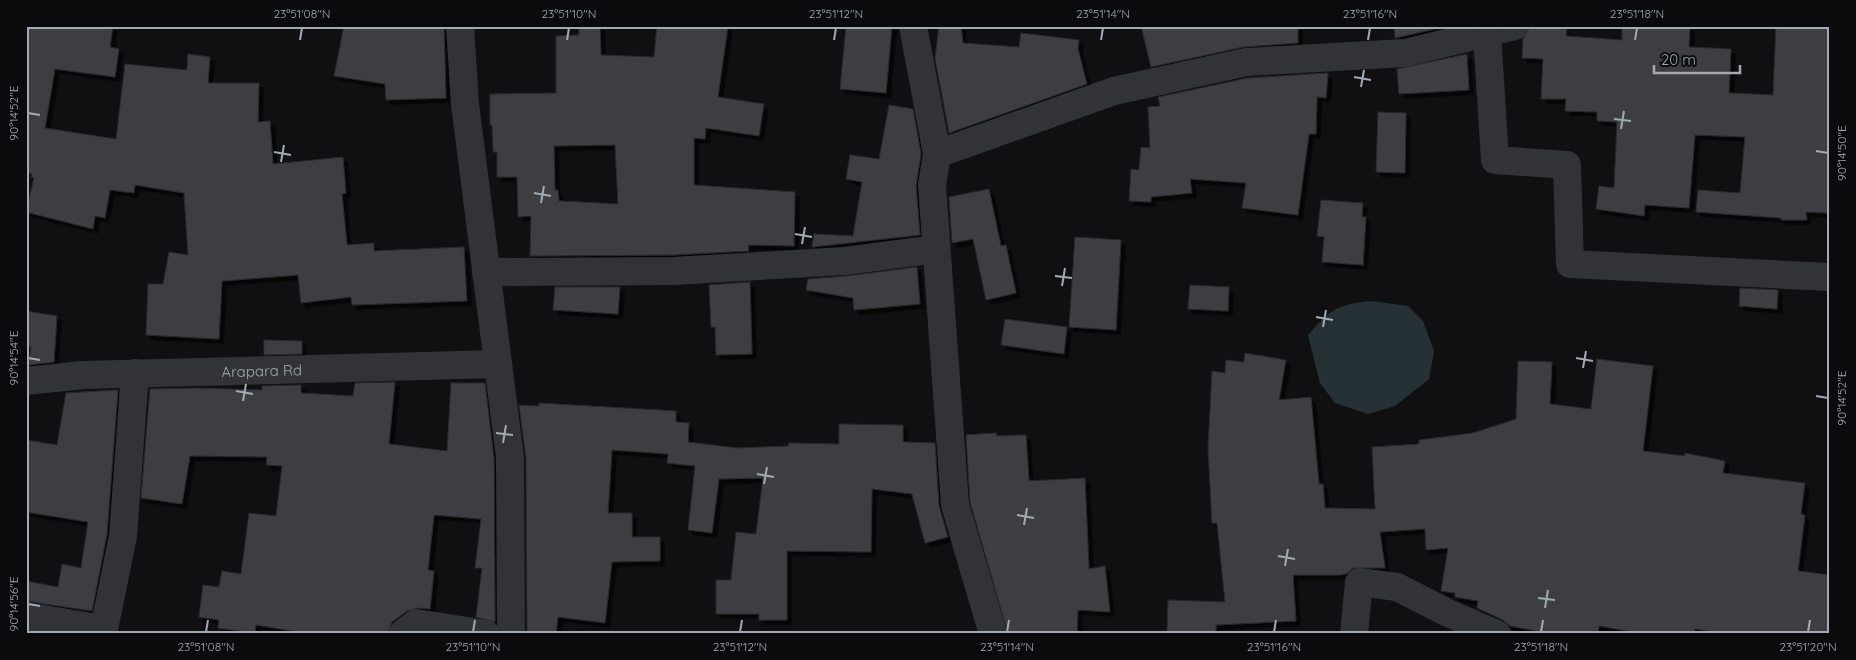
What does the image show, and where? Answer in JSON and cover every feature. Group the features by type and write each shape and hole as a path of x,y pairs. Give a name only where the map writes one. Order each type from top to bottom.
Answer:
{"street":[{"path":"460,26 465,104 510,458 511,634"},
{"path":"913,26 937,154 932,185 955,505 993,634"},
{"path":"937,154 1114,91 1246,62 1404,52 1515,26"},
{"path":"1487,33 1495,160 1567,165 1570,264 1830,277"},
{"path":"486,272 673,271 845,261 936,249"},
{"name":"Arapara Rd","path":"26,381 83,375 135,373 498,364"},
{"path":"26,616 103,632 123,536 135,373"},
{"path":"1354,634 1359,582 1397,587 1448,613 1497,634"},
{"path":"402,634 416,623 486,634"}],"shaded area":[{"path":"1371,301 1408,306 1423,321 1434,351 1429,379 1395,406 1368,414 1335,403 1320,383 1308,335 1323,319 1335,310 1350,304"}],"building":[{"path":"26,26 113,26 110,47 119,49 115,77 55,69 45,128 116,139 125,64 187,70 188,54 210,57 208,83 259,83 258,122 270,121 273,164 343,157 346,193 342,194 347,245 374,243 374,251 464,247 467,301 352,305 351,297 301,303 298,275 222,281 219,339 146,335 148,284 163,284 169,252 188,255 184,193 135,185 134,193 110,190 105,218 95,216 93,229 26,212 34,178 31,177 32,174 26,173"},
{"path":"344,26 444,26 446,98 386,100 385,84 334,76"},
{"path":"579,26 600,26 601,55 654,57 657,26 728,26 718,97 764,104 759,136 706,128 705,139 694,138 694,185 795,192 794,246 748,245 749,251 672,255 530,256 531,216 518,217 517,177 497,177 497,152 493,152 492,125 490,125 490,94 556,93 556,36 579,35","holes":["615,145 618,204 559,201 558,190 555,190 554,146"]},
{"path":"846,26 892,26 886,93 840,89"},
{"path":"939,26 961,26 963,43 1019,47 1021,33 1079,40 1078,49 1087,84 949,133 935,58"},
{"path":"1141,26 1298,26 1298,43 1243,47 1151,67"},
{"path":"1394,26 1448,26 1395,38"},
{"path":"1622,26 1690,26 1689,47 1731,49 1729,93 1773,95 1776,26 1830,27 1830,213 1806,212 1807,220 1781,220 1781,218 1696,212 1698,190 1740,193 1745,137 1695,135 1689,208 1645,205 1644,216 1596,209 1599,186 1614,188 1617,122 1597,121 1597,112 1565,111 1566,99 1541,99 1543,59 1522,58 1523,39 1530,27 1567,29 1566,36 1622,40"},
{"path":"1467,54 1469,90 1399,94 1397,69"},
{"path":"1328,73 1326,98 1317,97 1316,134 1309,134 1298,215 1242,208 1246,183 1190,179 1192,193 1151,197 1151,202 1129,201 1131,169 1139,170 1141,147 1150,148 1148,107 1160,106 1158,97 1248,78"},
{"path":"889,105 913,109 921,154 916,186 920,235 812,247 814,234 853,236 862,182 846,179 850,155 879,159"},
{"path":"1378,112 1406,113 1405,173 1376,172"},
{"path":"989,189 1001,246 1006,245 1016,293 986,300 973,239 952,243 949,197"},
{"path":"1321,200 1363,203 1362,217 1366,217 1363,265 1322,262 1324,237 1317,236"},
{"path":"1075,237 1121,240 1116,330 1069,327"},
{"path":"917,267 920,304 854,310 853,298 806,290 808,279"},
{"path":"750,282 752,354 716,355 715,327 711,327 709,285"},
{"path":"1190,285 1229,287 1228,311 1188,309"},
{"path":"555,287 620,287 618,314 553,310"},
{"path":"1740,288 1778,290 1777,309 1739,306"},
{"path":"26,311 57,316 54,362 28,365 31,347 26,346"},
{"path":"1005,319 1067,327 1064,354 1001,345"},
{"path":"264,340 302,341 302,354 264,355"},
{"path":"1245,353 1286,360 1279,400 1311,397 1319,484 1323,484 1325,508 1375,509 1372,447 1419,444 1419,440 1473,433 1516,419 1518,361 1552,362 1550,404 1591,409 1597,359 1653,366 1643,451 1685,456 1685,453 1725,461 1723,473 1805,483 1801,514 1805,515 1798,571 1830,575 1830,634 1726,634 1695,629 1694,634 1645,634 1599,626 1598,634 1553,634 1510,626 1503,620 1477,608 1478,601 1455,597 1455,593 1441,591 1448,548 1426,550 1425,529 1380,532 1385,568 1353,568 1346,574 1340,575 1293,575 1296,621 1216,625 1216,634 1167,634 1168,600 1225,602 1217,523 1212,523 1208,448 1212,371 1225,373 1226,360 1244,362"},
{"path":"395,382 389,444 447,451 451,383 485,383 494,459 495,622 476,617 482,568 475,568 481,519 434,515 428,570 434,571 430,609 418,608 407,611 392,622 387,634 311,634 256,625 255,633 218,628 219,620 199,617 203,585 219,587 222,571 241,574 249,513 276,516 282,466 266,465 267,457 190,456 182,504 141,498 150,389 262,390 262,386 301,385 301,393 353,396 355,383"},
{"path":"118,390 107,534 92,611 26,601 26,581 58,587 62,564 81,568 88,522 26,512 26,440 57,445 66,393"},
{"path":"539,403 676,411 676,422 689,423 688,442 737,448 788,446 789,443 839,444 839,424 903,425 903,442 935,443 939,506 948,537 925,543 912,494 872,489 871,552 787,551 787,620 759,620 759,614 716,614 716,580 731,580 736,532 756,534 763,478 719,479 712,533 688,530 695,466 667,463 668,454 612,450 608,513 632,513 632,537 660,537 660,561 612,562 605,623 558,617 556,634 527,634 526,458 519,405 539,406"},
{"path":"996,433 997,436 1026,435 1029,481 1085,478 1089,569 1105,566 1110,612 1078,610 1077,634 1008,634 970,502 966,435"}]}
